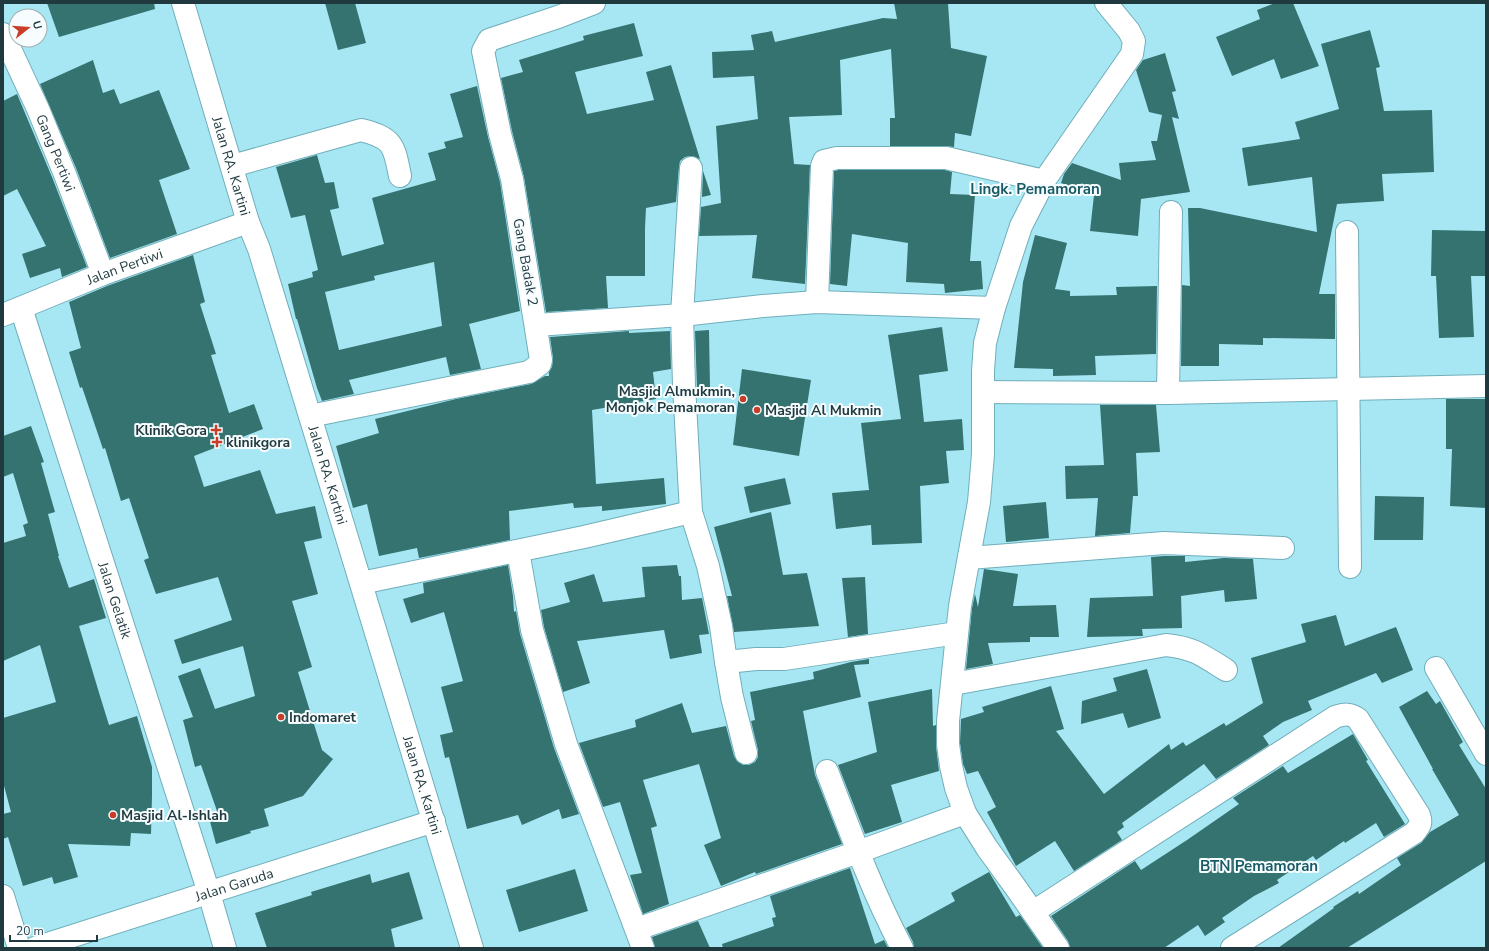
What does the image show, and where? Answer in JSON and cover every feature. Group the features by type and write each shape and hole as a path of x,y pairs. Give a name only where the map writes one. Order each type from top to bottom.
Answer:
{"street":[{"name":"Jalan RA. Kartini","path":"183,3 248,222 259,249 472,948"},
{"name":"Gang Badak 2","path":"310,416 529,372 540,364 541,360 536,325 512,180 500,134 483,51 489,40 558,17 594,3"},
{"path":"1058,948 987,848 965,814 954,781 948,744 948,721 953,684 957,633 979,502 983,460 983,371 985,343 994,308 1021,226 1044,181 1132,54 1134,41 1129,31 1106,3"},
{"name":"Gang Pertiwi","path":"3,34 38,109 103,274"},
{"path":"232,166 361,130 378,134 387,141 394,150 400,176"},
{"path":"817,302 822,166 824,161 837,158 946,158 1044,181"},
{"path":"691,168 682,315 691,512 708,566 721,626 732,698 746,753"},
{"path":"1168,393 1171,212"},
{"name":"Jalan Pertiwi","path":"12,312 103,274 248,222"},
{"path":"1347,232 1350,567"},
{"path":"536,325 682,315 817,302 994,308"},
{"name":"Jalan Gelatik","path":"12,312 209,893 225,948"},
{"path":"984,392 1168,393 1486,386"},
{"path":"361,583 584,537 691,512"},
{"path":"969,558 1164,543 1283,548"},
{"path":"518,551 532,630 566,744 640,939 858,852 965,814"},
{"path":"726,662 784,659 957,633"},
{"path":"953,684 1166,646 1182,647 1197,652 1226,670"},
{"path":"1436,668 1486,754"},
{"path":"1033,912 1335,717 1345,714 1352,715 1358,719 1419,815 1421,825 1414,833 1232,948"},
{"path":"827,771 858,852 891,928 902,948"},
{"name":"Jalan Garuda","path":"35,948 434,821"},
{"path":"3,896 19,948"}],"building":[{"path":"47,3 154,3 155,9 59,37"},
{"path":"325,3 355,3 366,43 338,50"},
{"path":"894,3 948,3 951,48 987,56 971,136 955,133 954,147 890,146 890,118 895,118 891,49 840,60 842,115 789,117 794,164 810,165 805,284 752,278 757,235 699,236 701,207 721,203 716,126 758,119 754,76 713,78 712,52 754,50 751,35 772,31 775,42 883,18 897,19"},
{"path":"1275,3 1293,3 1319,66 1281,79 1274,59 1232,76 1216,37 1260,19 1257,10"},
{"path":"634,23 643,56 575,72 587,114 654,100 646,72 671,65 700,159 691,156 685,157 680,161 676,202 646,208 645,276 606,276 608,308 546,312 524,177 512,131 501,78 523,72 519,60 584,40 583,36"},
{"path":"1370,30 1380,67 1376,68 1384,111 1432,110 1434,172 1382,174 1384,201 1337,204 1319,294 1335,294 1335,339 1263,338 1263,345 1219,344 1219,366 1181,366 1182,285 1190,286 1188,208 1200,208 1317,232 1312,177 1248,186 1242,148 1300,139 1295,122 1339,109 1321,44"},
{"path":"1165,53 1176,91 1172,92 1179,119 1172,117 1190,192 1141,199 1138,236 1090,231 1094,195 1061,183 1064,174 1072,163 1121,180 1119,163 1156,160 1151,141 1157,141 1162,115 1149,112 1136,70 1143,60"},
{"path":"93,60 103,93 114,89 120,104 159,90 190,169 159,180 177,234 110,258 76,168 40,84"},
{"path":"477,86 500,182 520,311 469,324 481,369 450,375 446,357 349,380 354,394 322,401 296,319 288,284 313,277 312,272 318,270 305,215 291,218 276,167 317,155 325,183 334,182 339,208 330,210 342,256 384,244 372,198 436,180 428,153 446,148 444,142 463,137 450,94","holes":["434,262 442,326 339,350 325,292 375,280 374,276"]},
{"path":"17,94 52,177 87,267 62,277 60,268 30,278 22,254 46,246 17,189 3,196 3,101"},
{"path":"945,170 952,172 950,194 975,195 970,261 981,261 983,289 945,293 944,284 906,282 908,243 852,234 847,286 830,284 834,171"},
{"path":"703,171 711,195 702,197"},
{"path":"1432,230 1486,231 1486,276 1471,276 1474,337 1439,338 1436,276 1431,276"},
{"path":"1035,235 1067,243 1055,289 1070,291 1070,296 1117,295 1116,287 1157,286 1156,354 1095,356 1096,375 1053,376 1053,369 1014,368 1023,282"},
{"path":"193,255 205,302 200,304 216,354 211,355 229,413 254,404 263,429 194,456 204,487 260,470 276,514 315,506 322,538 304,542 318,594 292,601 312,667 298,672 322,750 333,759 303,796 264,809 269,826 250,831 251,833 216,844 208,814 217,811 201,765 195,767 183,720 193,717 178,676 200,668 215,709 255,696 243,646 182,664 174,640 232,620 218,577 156,594 144,560 149,558 129,498 121,501 105,448 103,449 82,387 80,388 69,352 81,348 69,302 107,286"},
{"path":"942,327 948,371 919,375 924,422 962,419 964,450 946,451 949,483 920,486 922,543 872,545 871,525 836,529 832,493 869,490 861,423 901,419 888,335"},
{"path":"709,330 710,387 697,389 695,331"},
{"path":"629,331 629,333 670,331 671,369 653,372 656,399 592,410 596,484 664,478 666,504 602,511 602,506 574,508 573,503 509,511 510,540 419,558 417,548 379,556 367,504 353,508 336,446 379,433 375,419 456,399 531,384 545,376 549,376 553,358 550,337"},
{"name":"Masjid Al Mukmin","path":"742,369 811,380 799,456 733,445"},
{"path":"1446,399 1486,399 1486,508 1450,506 1452,449 1446,449"},
{"path":"1100,405 1156,405 1160,452 1136,453 1138,496 1133,496 1130,533 1095,536 1098,498 1066,499 1065,466 1104,465"},
{"path":"31,426 44,462 41,463 55,512 48,514 58,556 69,588 94,579 106,618 79,626 109,725 137,716 152,767 152,796 151,834 131,833 130,846 68,844 78,877 54,884 52,877 23,886 8,837 3,839 3,814 11,812 3,782 3,718 56,702 40,645 3,661 3,543 26,536 23,525 28,523 13,473 3,477 3,436"},
{"path":"785,478 791,504 750,513 744,487"},
{"path":"1375,496 1424,497 1423,540 1374,540"},
{"path":"1046,502 1049,538 1006,542 1003,506"},
{"path":"771,512 783,575 807,573 819,626 734,632 727,596 732,596 714,527"},
{"path":"1185,556 1185,562 1224,558 1253,559 1257,599 1225,602 1224,590 1181,596 1182,628 1142,629 1143,636 1087,637 1090,598 1153,596 1151,557"},
{"path":"508,565 514,612 516,611 520,634 554,748 579,814 562,819 559,809 522,825 518,815 467,829 449,757 445,758 440,735 453,732 441,687 463,681 444,612 411,623 403,599 424,593 423,583"},
{"path":"677,565 679,576 681,576 682,600 702,598 709,634 699,635 702,653 670,659 664,630 577,641 590,683 563,692 544,627 541,610 570,602 564,583 594,574 603,602 645,597 642,567"},
{"path":"984,569 1018,574 1013,606 1056,605 1059,637 1030,637 1030,642 988,643 993,664 966,669 972,608 975,594 978,607"},
{"path":"865,577 868,634 848,637 842,578"},
{"path":"1336,615 1345,646 1396,627 1413,670 1382,683 1376,673 1308,701 1312,710 1283,722 1263,736 1269,745 1216,779 1204,764 1122,823 1124,827 1117,832 1122,840 1074,871 1055,841 1016,866 987,812 996,807 978,771 967,774 963,764 960,743 961,719 984,712 982,707 1051,686 1064,729 1056,731 1104,794 1169,744 1171,750 1183,742 1186,746 1224,723 1226,726 1263,703 1251,658 1306,642 1301,624"},
{"path":"869,659 869,664 854,665 861,697 803,711 815,775 842,844 756,874 755,872 721,886 704,845 721,838 699,764 643,780 657,826 651,828 669,904 643,914 630,875 642,873 620,802 603,807 579,743 636,727 635,720 682,703 692,733 726,726 734,756 737,761 743,765 749,765 755,762 758,757 758,750 751,721 755,720 750,692 814,679 813,672"},
{"path":"1147,669 1161,718 1128,728 1123,713 1081,724 1082,701 1117,691 1113,678"},
{"path":"932,689 933,726 936,725 936,746 939,771 891,785 902,822 865,834 838,765 877,752 868,702"},
{"path":"1427,691 1436,704 1440,701 1463,742 1459,745 1486,789 1486,861 1347,948 1278,948 1334,908 1333,907 1358,891 1359,894 1401,865 1397,858 1421,843 1430,832 1459,815 1432,769 1399,707"},
{"path":"1353,734 1368,760 1366,761 1405,824 1384,837 1376,823 1345,843 1344,841 1316,860 1313,856 1277,880 1279,883 1254,896 1222,918 1225,922 1205,936 1198,925 1164,948 1070,948 1068,941 1051,916 1135,861 1141,870 1239,804 1233,798 1283,766 1288,773"},
{"path":"850,868 875,944 884,940 888,948 723,948 722,944 774,926 772,918 776,917 770,896"},
{"path":"575,869 588,911 519,932 506,890"},
{"path":"409,872 423,919 391,929 395,948 267,948 255,913 312,895 311,892 370,874 372,883"},
{"path":"989,872 1016,917 1020,915 1043,948 914,948 913,942 906,928 955,901 951,893"},
{"path":"698,921 710,948 655,948 652,937"}],"place":[{"name":"Masjid Almukmin, Monjok Pemamoran","path":"743,399"},
{"name":"Masjid Al Mukmin","path":"757,410"},
{"name":"Klinik Gora","path":"216,430"},
{"name":"klinikgora","path":"217,442"},
{"name":"Indomaret","path":"281,717"},
{"name":"Masjid Al-Ishlah","path":"113,815"}],"district":[{"name":"Lingk. Pemamoran","path":"1035,189"},
{"name":"BTN Pemamoran","path":"1259,866"}]}
